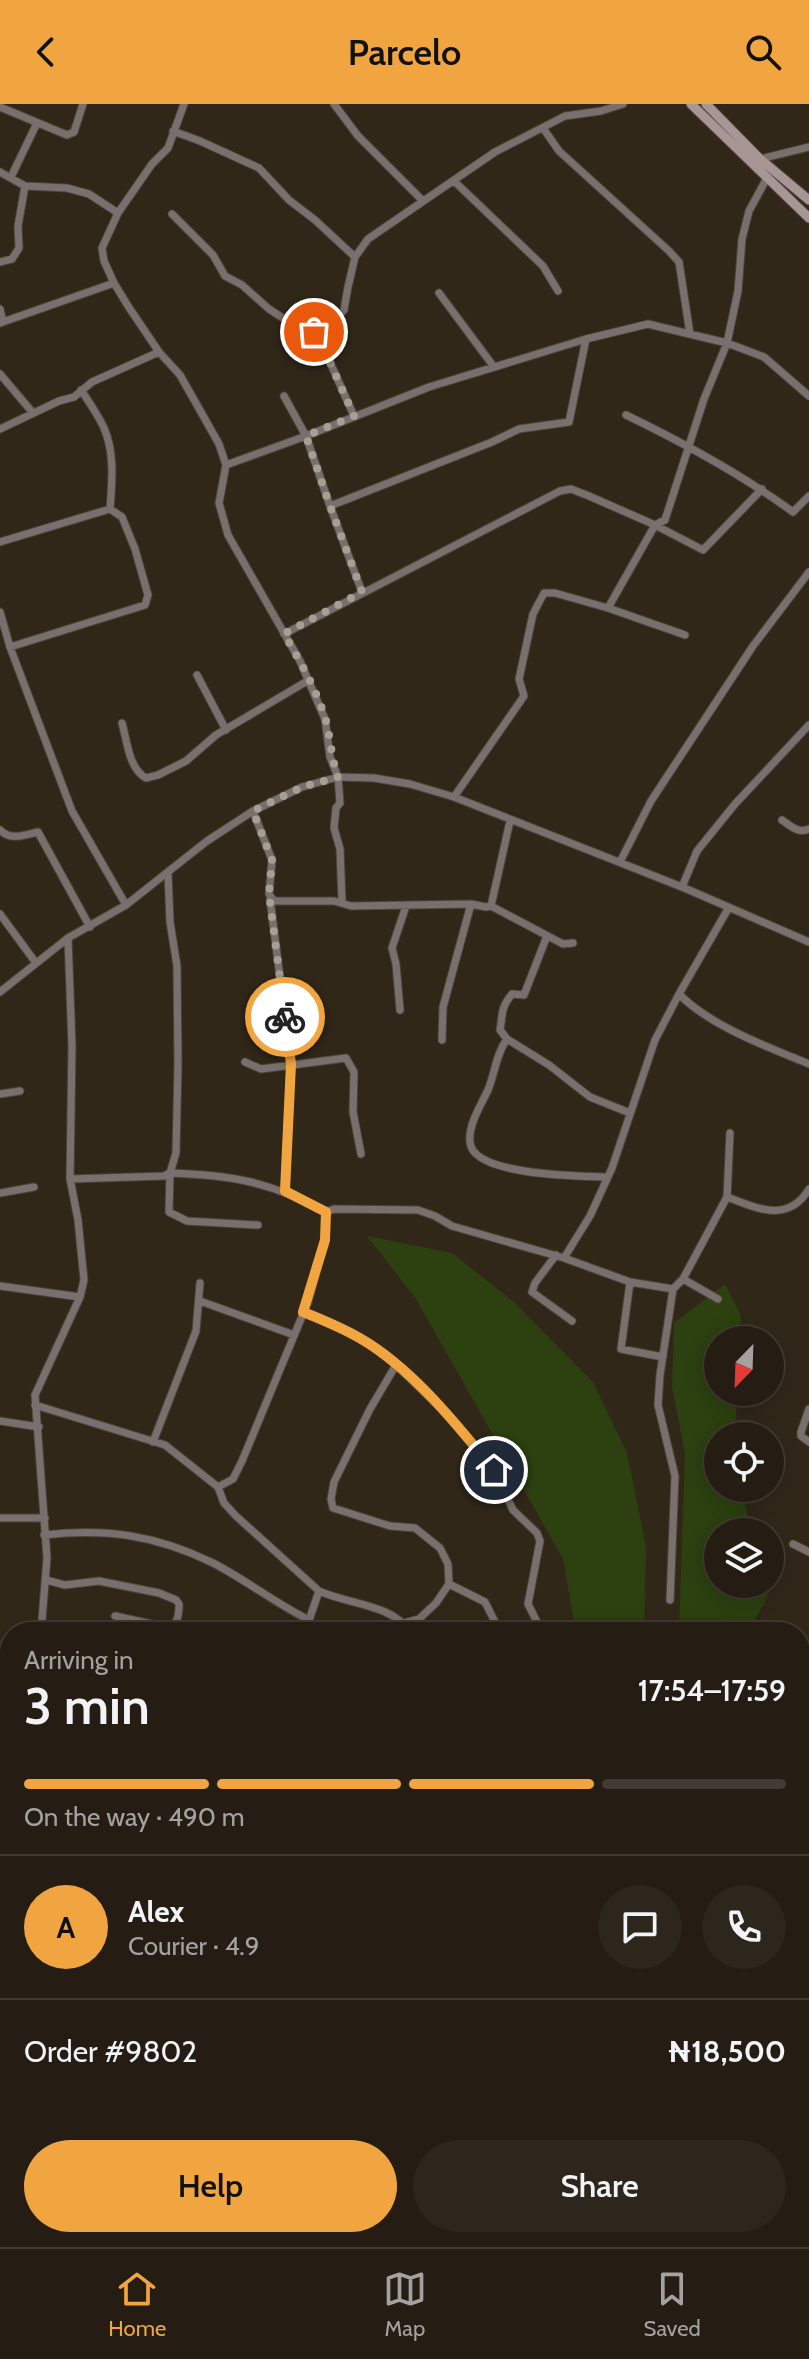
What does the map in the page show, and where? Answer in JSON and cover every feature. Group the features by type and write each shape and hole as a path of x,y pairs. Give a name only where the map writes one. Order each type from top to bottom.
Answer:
{"street":[{"path":"0,107 67,135 74,132 83,104"},
{"path":"184,104 168,148 152,164 118,213 102,248 104,261 114,283 159,352 180,375 219,444 226,465 219,503 228,535 309,680 325,719 330,757 338,777 340,803 336,808 334,828 340,849 342,902"},
{"path":"335,104 358,136 423,201"},
{"path":"318,337 344,310 355,257 368,239 495,152 565,116 623,104"},
{"path":"691,104 809,218"},
{"path":"706,104 760,159 809,200"},
{"path":"11,177 37,123"},
{"path":"543,128 559,151 679,262 690,334"},
{"path":"173,131 259,168 289,200 355,257"},
{"path":"760,159 809,147"},
{"path":"0,172 25,186 81,191 118,213"},
{"path":"608,608 655,525 665,520 704,399 727,343 738,291 742,239 749,211 767,178"},
{"path":"454,181 543,266 558,291"},
{"path":"0,262 12,259 19,248 18,226 25,186"},
{"path":"172,214 213,255 225,276 242,285 292,324 314,332 354,416"},
{"path":"0,309 1,322 114,283"},
{"path":"439,293 494,367"},
{"path":"226,465 429,387 586,339 648,324 727,343 764,357 809,396"},
{"path":"330,506 519,429 569,422 586,339"},
{"path":"0,429 74,397 92,382 159,352"},
{"path":"0,374 33,413"},
{"path":"81,390 105,429 113,466 110,509"},
{"path":"284,396 306,436 362,592"},
{"path":"626,415 689,445 762,489 793,512 809,496"},
{"path":"284,634 560,491 571,489 655,525 703,550 762,489"},
{"path":"0,542 110,509"},
{"path":"10,647 147,603 148,595 135,549 122,517 110,509"},
{"path":"620,862 651,801 753,646 809,572"},
{"path":"454,797 524,696 519,679 533,614 544,593 555,593 608,608 685,635"},
{"path":"0,612 10,647 72,811 126,905"},
{"path":"197,675 226,730"},
{"path":"122,723 132,762 138,774 146,778 186,761 216,735 309,680"},
{"path":"682,887 697,851 735,804 809,725"},
{"path":"0,992 68,938 126,905 207,841 253,811 302,787 338,777 374,778 410,784 454,797 682,887 809,942"},
{"path":"253,811 272,860 270,899 291,1064 285,1191"},
{"path":"782,820 796,830 804,832 809,829"},
{"path":"491,906 510,821"},
{"path":"0,830 16,837 38,832 90,927"},
{"path":"168,874 170,922 177,966 178,1039 176,1153 170,1173 169,1212 187,1221 258,1225"},
{"path":"270,899 278,902 342,902 351,906 491,906 563,944 573,943"},
{"path":"442,1040 443,1007 471,904"},
{"path":"400,1010 392,948 406,906"},
{"path":"572,1321 532,1292 535,1283 590,1216 612,1168 655,1040 728,909"},
{"path":"0,914 36,963"},
{"path":"547,936 524,995 512,994 501,1014 500,1030 507,1039 549,1065 590,1097 630,1113"},
{"path":"42,1622 47,1558 35,1395 80,1297 84,1280 70,1179 72,1046 68,938"},
{"path":"679,994 694,1007 742,1035 809,1064"},
{"path":"507,1039 501,1046 477,1114 469,1140 471,1149 482,1158 511,1169 606,1177"},
{"path":"245,1062 261,1069 346,1058 354,1072 353,1112 361,1154"},
{"path":"0,1094 20,1091"},
{"path":"670,1600 675,1476 658,1405 663,1357 673,1289 683,1279 727,1197 730,1133"},
{"path":"70,1179 164,1176 170,1173 226,1176 285,1191 326,1212 334,1209 418,1210 452,1226 560,1256 630,1282 673,1289"},
{"path":"0,1193 34,1187"},
{"path":"727,1197 767,1212 793,1205 803,1199 809,1189"},
{"path":"218,1487 233,1479 242,1461 294,1335 325,1240 326,1212"},
{"path":"683,1279 718,1299"},
{"path":"630,1282 621,1349 663,1357"},
{"path":"153,1442 196,1331 200,1283"},
{"path":"0,1286 80,1297"},
{"path":"200,1301 294,1335"},
{"path":"303,1312 351,1333 396,1365 452,1419 494,1470 513,1510 537,1533 539,1551 528,1604 537,1622"},
{"path":"396,1365 334,1482 331,1499 333,1508 390,1526 415,1528 440,1548 448,1564 449,1584 436,1603 419,1619 408,1622"},
{"path":"35,1405 165,1445 218,1487 224,1503 236,1516 319,1591 336,1599 388,1612 403,1622"},
{"path":"809,1409 801,1436 809,1442"},
{"path":"0,1421 39,1427"},
{"path":"0,1518 45,1518"},
{"path":"44,1535 74,1531 122,1533 145,1538 215,1564 309,1620 319,1591"},
{"path":"793,1544 809,1552"},
{"path":"46,1580 65,1585 99,1581 159,1593 179,1604 176,1622"},
{"path":"449,1584 485,1602 495,1622"},
{"path":"115,1616 142,1622"}],"green space":[{"path":"367,1236 452,1253 514,1302 593,1382 627,1453 646,1547 644,1622 574,1622 563,1559 416,1299"},
{"path":"725,1284 741,1316 741,1326 704,1326 704,1406 736,1406 736,1422 704,1422 704,1502 744,1502 748,1518 704,1518 704,1598 767,1598 754,1622 679,1622 685,1453 672,1387 674,1323"}],"way so far":[{"path":"285,1017 269,894 272,860 253,811 302,787 338,777 330,757 325,719 309,680 284,634 362,592 306,436 354,416 314,332"}],"route":[{"path":"285,1017 291,1064 285,1191 326,1212 325,1240 303,1312 351,1333 396,1365 452,1419 494,1470"}]}
